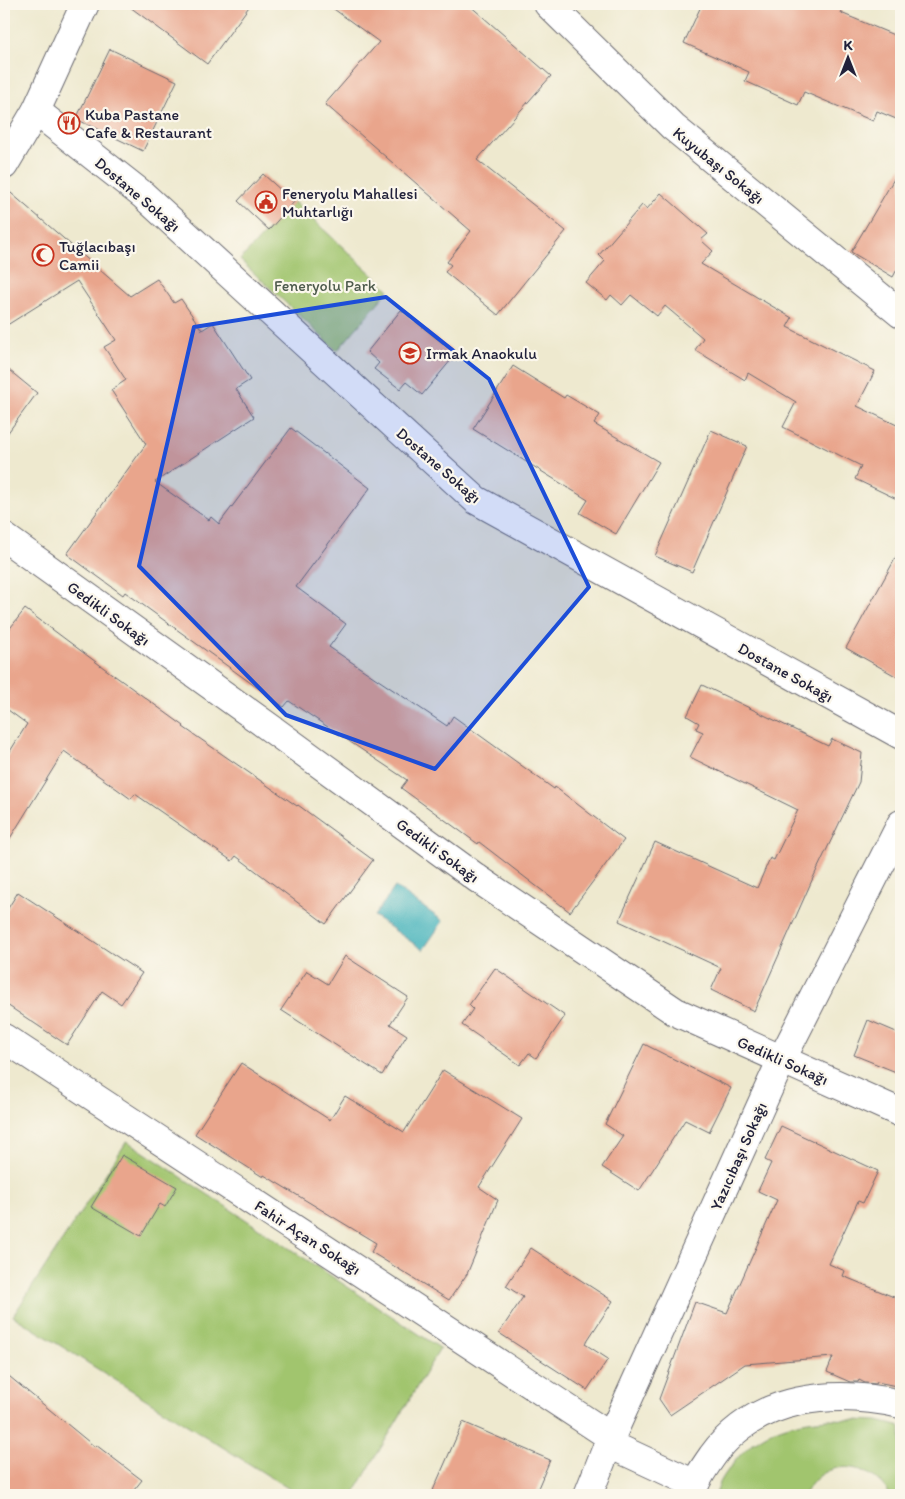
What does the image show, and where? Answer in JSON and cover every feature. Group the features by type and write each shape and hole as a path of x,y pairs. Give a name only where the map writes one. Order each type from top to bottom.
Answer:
{"street":[{"path":"4,165 36,111 85,4"},
{"name":"Kuyubaşı Sokağı","path":"548,4 673,127 901,314"},
{"name":"Dostane Sokağı","path":"36,111 143,195 476,500 901,735"},
{"name":"Gedikli Sokağı","path":"4,537 478,880 676,1012 901,1113"},
{"name":"Yazıcıbaşı Sokağı","path":"588,1495 610,1440 782,1059 901,824"},
{"name":"Fahir Açan Sokağı","path":"4,1038 610,1440 694,1490"},
{"path":"694,1490 718,1449 737,1430 758,1415 783,1405 805,1400 831,1398 858,1398 901,1404"}],"highlighted area":[{"path":"386,297 489,379 589,587 435,769 286,715 139,566 194,327"}],"green space":[{"name":"Feneryolu Park","path":"294,202 389,290 337,351 240,260"},
{"path":"127,1141 440,1348 353,1495 299,1495 13,1316"},
{"path":"830,1419 878,1421 901,1427 901,1495 890,1495 878,1480 861,1470 843,1467 833,1469 821,1475 803,1495 716,1495 724,1475 742,1453 763,1436 788,1425"}],"water":[{"path":"395,887 443,921 423,950 374,916"}],"building":[{"path":"126,4 251,4 207,64"},
{"path":"327,4 468,4 551,76 477,160 566,231 498,315 445,272 451,265 447,262 471,231 325,104 379,42"},
{"path":"702,4 845,4 841,13 901,38 901,121 877,111 873,121 804,92 798,105 745,81 749,72 684,43"},
{"path":"110,49 177,81 143,151 76,119"},
{"path":"901,167 901,262 893,277 851,252"},
{"name":"Feneryolu Mahallesi Muhtarlığı","path":"263,174 294,202 269,230 238,201"},
{"path":"4,187 130,296 157,279 174,303 181,299 202,330 213,323 250,380 236,389 254,417 155,482 209,520 211,517 219,524 291,428 370,488 296,587 346,624 329,647 447,726 453,716 554,789 555,787 624,840 570,912 479,842 478,844 401,788 407,780 289,701 284,707 125,592 123,595 67,554 146,444 111,390 126,380 104,347 116,340 77,281 4,327"},
{"path":"661,193 708,234 701,240 713,251 701,264 792,318 787,327 875,371 857,406 901,427 901,501 855,479 861,466 783,427 796,402 748,373 745,380 695,350 703,338 665,306 657,316 631,295 622,305 611,295 607,300 586,283 605,261 599,255 642,205 647,209"},
{"path":"401,310 456,354 422,395 406,382 400,389 374,369 379,363 367,352"},
{"path":"4,366 37,393 4,438"},
{"path":"513,366 564,398 566,395 600,415 594,424 659,462 616,534 580,513 588,500 473,429"},
{"path":"711,430 747,446 692,572 655,556"},
{"path":"901,548 901,679 846,648"},
{"path":"25,609 183,727 298,805 373,860 326,924 236,856 232,861 135,794 131,799 64,751 4,848 4,761 27,724 4,707 4,636"},
{"path":"702,685 828,746 832,739 862,753 859,782 813,878 754,1011 711,990 721,968 619,921 655,842 757,888 770,858 774,860 798,810 690,757 703,732 696,729 699,723 687,716"},
{"path":"18,892 142,973 121,1004 102,991 67,1045 4,1003 4,915"},
{"path":"345,956 408,997 390,1024 407,1035 382,1075 281,1010 307,971 328,984"},
{"path":"495,968 565,1016 536,1058 529,1053 520,1065 462,1025 473,1009 469,1005"},
{"path":"868,1020 901,1034 901,1074 854,1055"},
{"path":"644,1044 731,1088 709,1132 685,1120 639,1191 602,1167 623,1136 605,1124"},
{"path":"241,1063 330,1120 345,1096 404,1132 443,1070 522,1119 479,1187 498,1200 467,1274 449,1300 371,1252 376,1243 264,1175 263,1177 195,1134"},
{"path":"781,1126 878,1171 863,1203 858,1201 829,1264 845,1271 843,1276 901,1300 901,1387 877,1382 876,1384 865,1383 859,1380 858,1382 850,1382 827,1372 833,1357 745,1364 670,1415 659,1399 695,1302 727,1313 777,1200 758,1191 771,1163 765,1160"},
{"path":"122,1155 177,1187 165,1207 160,1204 141,1236 91,1207"},
{"path":"531,1248 613,1301 585,1344 608,1359 587,1390 499,1333 523,1297 506,1286"},
{"path":"4,1372 95,1447 96,1445 142,1480 130,1495 4,1495"},
{"path":"463,1422 550,1460 535,1495 431,1495"}],"place":[{"name":"Kuba Pastane Cafe & Restaurant","path":"69,123"},
{"name":"Feneryolu Mahallesi Muhtarlığı","path":"266,202"},
{"name":"Tuğlacıbaşı Camii","path":"43,255"},
{"name":"Irmak Anaokulu","path":"410,353"}]}
